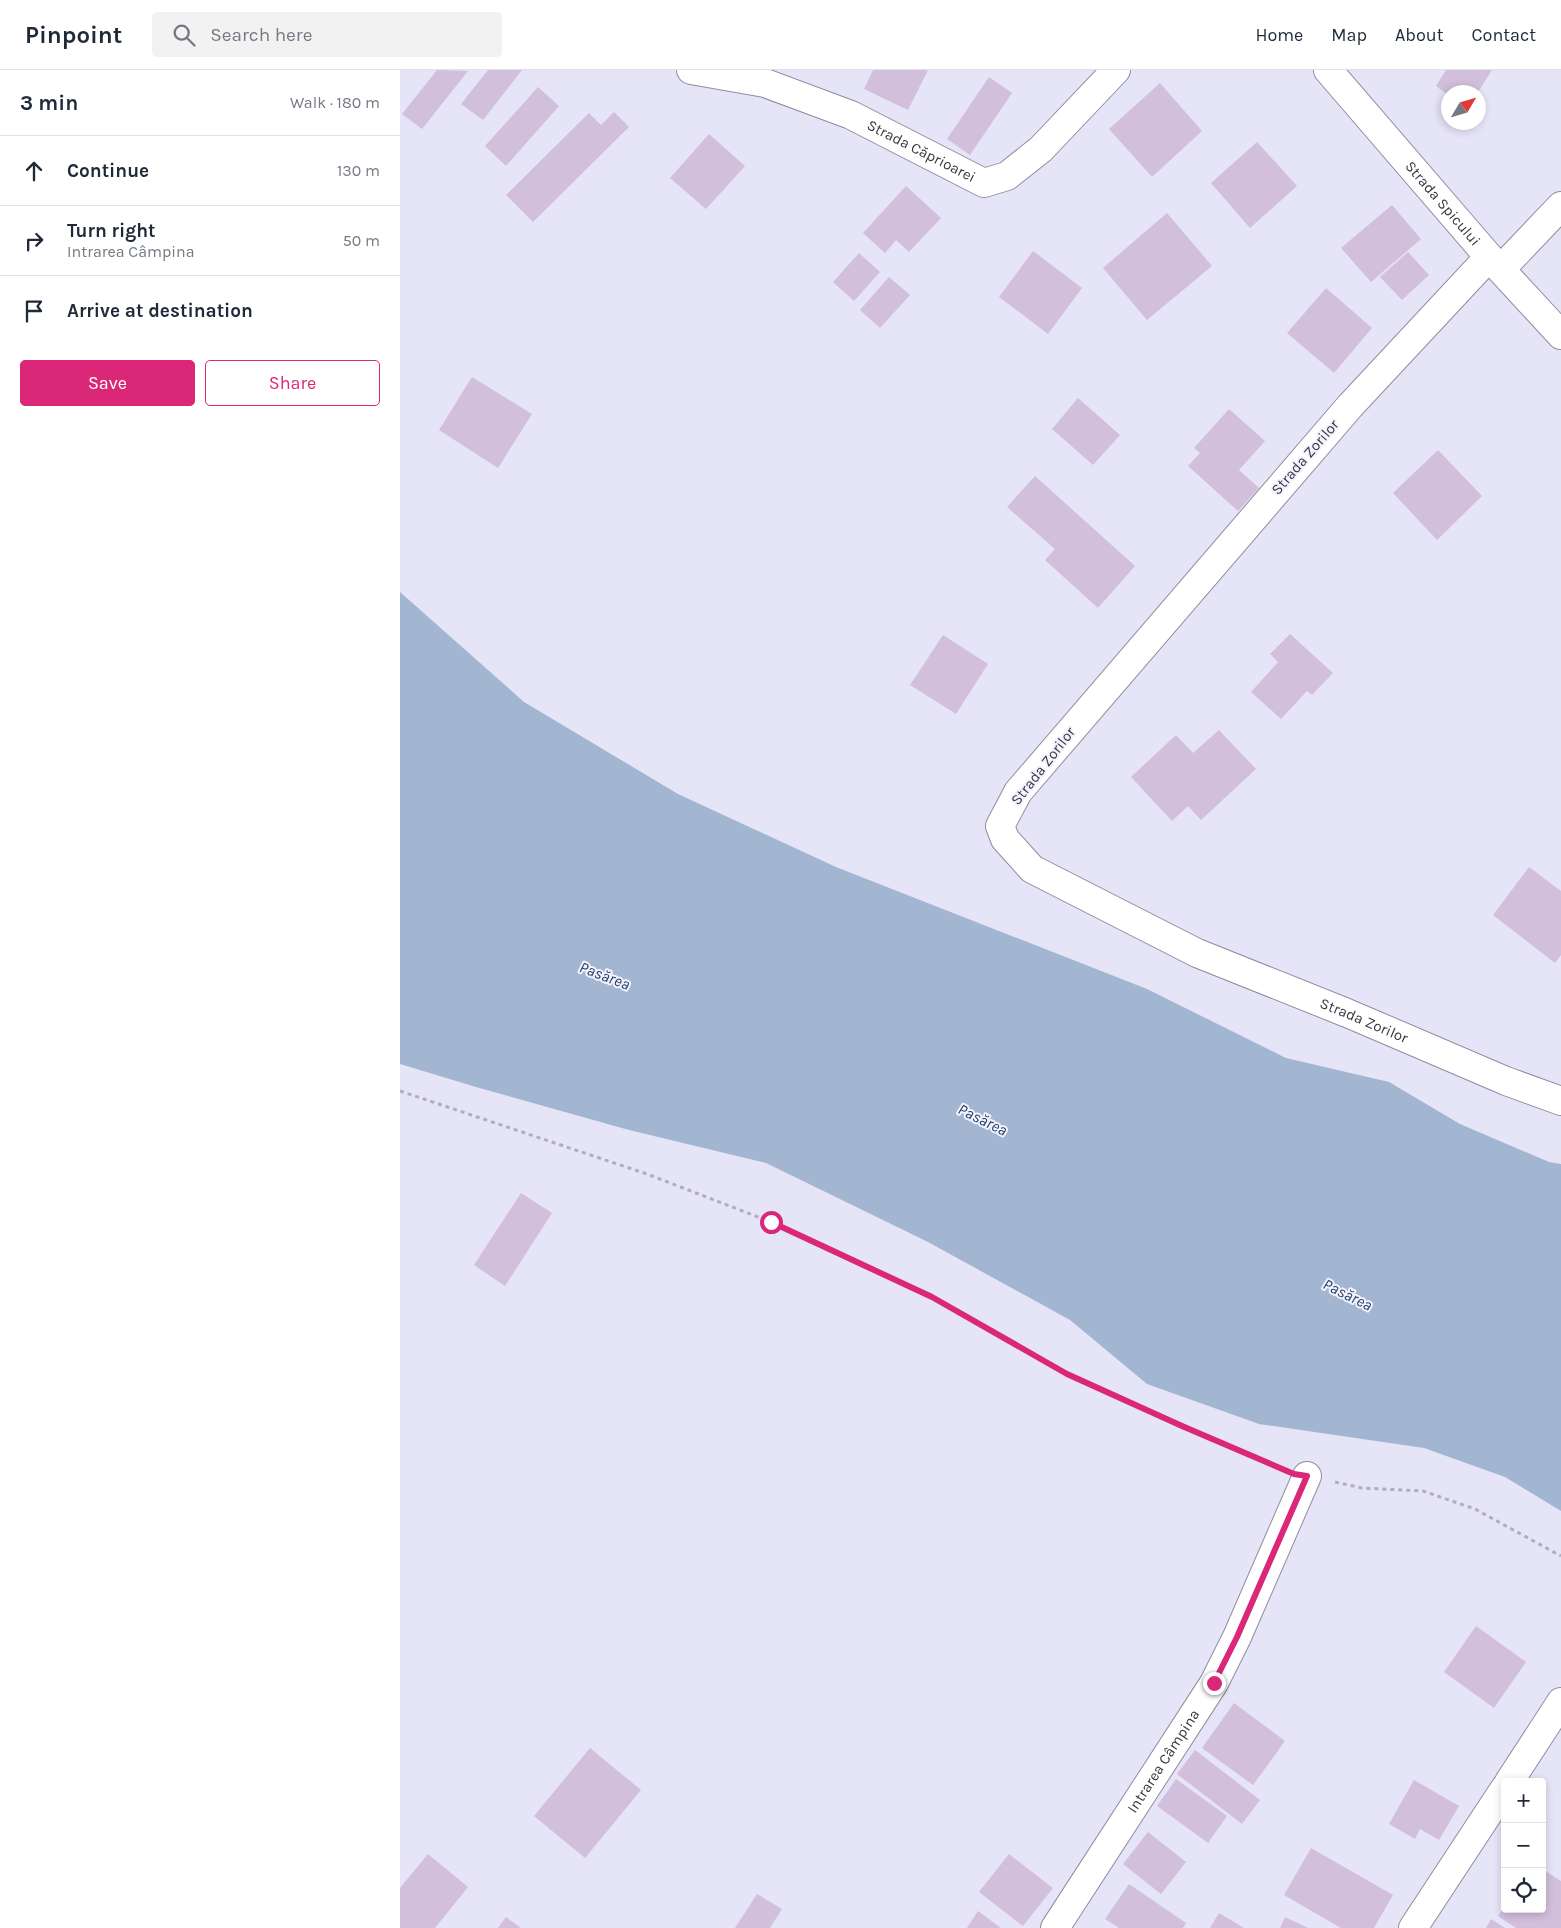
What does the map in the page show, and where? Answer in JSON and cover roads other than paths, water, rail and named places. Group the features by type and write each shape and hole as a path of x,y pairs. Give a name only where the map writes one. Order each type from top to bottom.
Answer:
{"street":[{"name":"Strada Căprioarei","path":"691,70 765,82 851,115 984,183 1007,176 1041,149 1116,70"},
{"name":"Strada Spicului","path":"1328,70 1495,263 1561,335"},
{"name":"Strada Zorilor","path":"1561,206 1495,263 1350,406 1018,792 1000,826 1005,839 1032,868 1197,953 1347,1013 1506,1081 1561,1101"},
{"name":"Intrarea Câmpina","path":"1055,1928 1214,1683 1237,1637 1307,1476"},
{"path":"1512,1778 1561,1702"},
{"path":"1413,1928 1501,1794"}],"water":[{"name":"Pasărea","path":"400,592 524,702 678,794 836,867 1147,989 1286,1058 1389,1082 1460,1124 1549,1162 1561,1164 1561,1511 1505,1477 1424,1448 1259,1424 1147,1384 1070,1320 928,1242 766,1163 629,1130 400,1064"}]}
